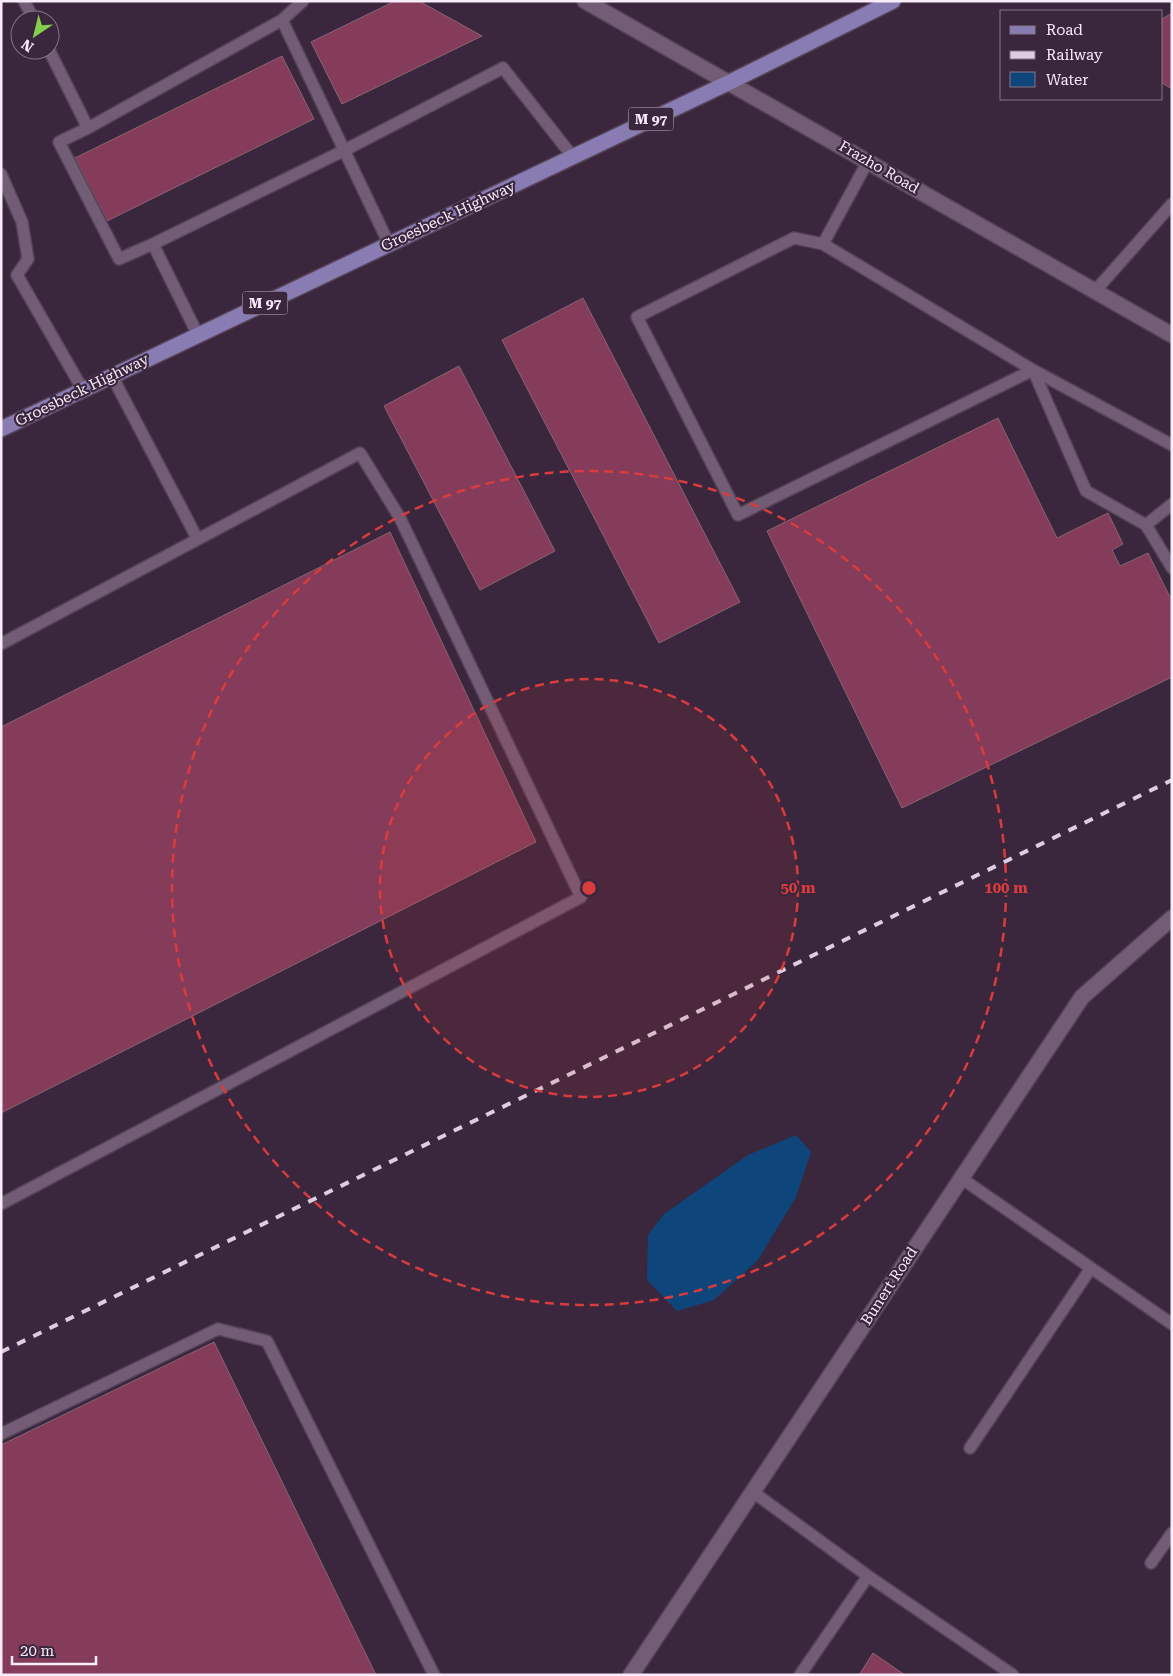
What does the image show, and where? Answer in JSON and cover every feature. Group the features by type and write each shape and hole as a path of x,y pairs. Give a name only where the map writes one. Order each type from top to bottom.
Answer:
{"main road":[{"name":"Groesbeck Highway","path":"1,429 730,82 893,1"}],"street":[{"name":"Frazho Road","path":"586,1 1172,335"},
{"name":"Bunert Road","path":"631,1675 1082,997 1172,918"}],"lane":[{"path":"303,1 282,20 88,128 59,142 119,259 345,150 503,68 573,157"},
{"path":"282,20 390,244"},
{"path":"54,60 88,128"},
{"path":"823,244 868,161"},
{"path":"1,174 22,222 28,259 17,274 83,390"},
{"path":"1095,291 1172,204"},
{"path":"1032,370 738,515 637,317 794,238 823,244 1032,370 1172,445"},
{"path":"153,244 198,335"},
{"path":"1032,370 1086,491 1146,525 1172,568"},
{"path":"112,376 197,538"},
{"path":"1,644 197,538 360,453 400,518 581,897 1,1204"},
{"path":"1146,525 1172,504"},
{"path":"961,1178 1172,1324"},
{"path":"970,1448 1092,1268"},
{"path":"1,1434 218,1329 267,1341 434,1675"},
{"path":"753,1492 868,1576 1013,1675"},
{"path":"1151,1563 1172,1533"},
{"path":"800,1675 868,1576"}],"water":[{"path":"796,1135 811,1152 796,1197 758,1260 714,1300 677,1311 647,1280 648,1235 664,1214 748,1155"}],"building":[{"path":"395,1 419,1 482,36 342,104 311,42"},
{"path":"1172,13 1172,89 1163,84 1163,18"},
{"path":"282,56 314,119 107,221 75,158"},
{"path":"583,298 740,602 659,643 502,340"},
{"path":"459,366 555,551 480,590 384,406"},
{"path":"998,418 1057,538 1108,513 1123,544 1112,550 1120,566 1148,553 1172,601 1172,677 902,808 767,531"},
{"path":"390,532 536,842 1,1113 1,727"},
{"path":"214,1342 376,1675 1,1675 1,1445"},
{"path":"873,1653 905,1675 859,1675"}],"railway":[{"path":"1,1352 1172,780"}]}
